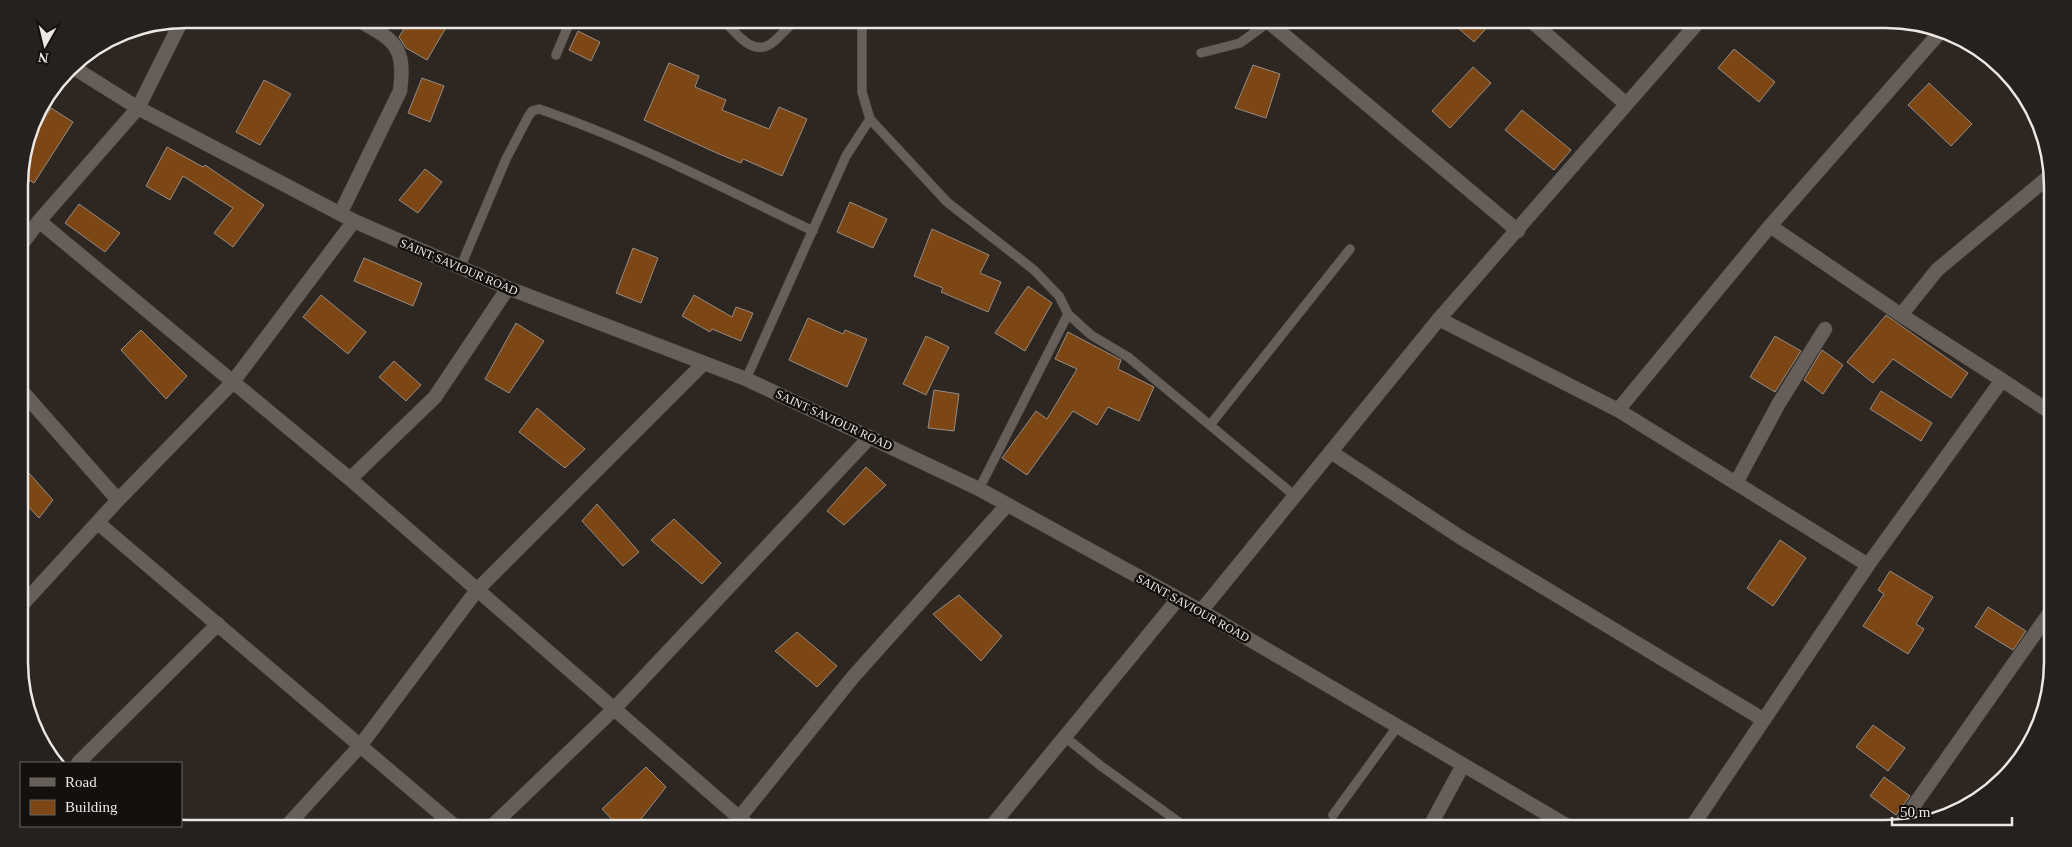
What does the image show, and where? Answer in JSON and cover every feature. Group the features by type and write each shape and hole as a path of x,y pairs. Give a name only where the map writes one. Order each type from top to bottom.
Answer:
{"street":[{"path":"28,236 138,108 178,28"},
{"path":"340,214 400,91 403,68 398,48 373,28"},
{"path":"1277,28 1518,231"},
{"path":"1539,28 1626,104"},
{"path":"1201,611 1440,319 1693,28"},
{"path":"1618,410 1770,226 1937,36"},
{"name":"SAINT SAVIOUR ROAD","path":"78,70 138,108 354,221 508,288 746,379 979,489 1201,611 1556,819"},
{"path":"1901,315 1937,270 2044,181"},
{"path":"39,221 350,479 740,818 853,677 1007,505"},
{"path":"28,597 118,500 232,382 354,221"},
{"path":"1770,226 2044,409"},
{"path":"350,479 435,397 508,288"},
{"path":"1440,319 1618,410 1868,565"},
{"path":"1736,483 1779,403 1825,329"},
{"path":"292,820 360,746 478,590 703,364"},
{"path":"1698,819 1868,565 2002,380"},
{"path":"28,398 118,500"},
{"path":"499,820 614,709 870,437"},
{"path":"1330,452 1460,537 1764,720"},
{"path":"98,523 447,820"},
{"path":"997,820 1178,600"},
{"path":"1905,818 2044,621"},
{"path":"79,762 218,624"},
{"path":"1434,819 1463,765"}],"lane":[{"path":"556,55 567,28"},
{"path":"731,28 748,45 756,49 772,43 788,28"},
{"path":"862,28 862,92 870,119 947,202 1034,270 1059,296 1068,314 1091,335 1128,357 1295,496"},
{"path":"1201,53 1240,43 1258,28"},
{"path":"460,268 506,159 528,116 532,111 539,109 581,123 813,231"},
{"path":"746,379 846,156 870,119"},
{"path":"1210,425 1350,249"},
{"path":"979,489 1068,314"},
{"path":"1333,815 1397,727"},
{"path":"1065,737 1101,766 1175,819"}],"building":[{"path":"404,28 446,28 427,60 406,48 399,37"},
{"path":"1458,28 1486,28 1474,42"},
{"path":"578,31 600,42 591,61 569,50"},
{"path":"1734,49 1775,82 1759,102 1718,68"},
{"path":"669,63 699,76 695,87 726,100 722,110 769,129 779,107 807,119 782,176 743,159 741,163 644,120"},
{"path":"1253,65 1280,74 1266,118 1235,108"},
{"path":"1473,67 1491,83 1450,128 1432,111"},
{"path":"422,78 444,86 430,122 408,113"},
{"path":"264,80 291,94 260,145 236,132"},
{"path":"1929,83 1972,124 1951,146 1908,105"},
{"path":"51,108 73,122 34,183 28,179 28,176 31,155 39,128"},
{"path":"1522,110 1571,150 1554,170 1505,130"},
{"path":"167,147 203,167 205,165 264,205 233,247 214,233 233,208 183,176 170,200 146,186"},
{"path":"425,169 442,182 418,213 399,200"},
{"path":"850,202 887,219 873,248 837,232"},
{"path":"79,204 120,233 105,252 65,223"},
{"path":"932,229 989,255 980,273 1001,282 988,312 941,292 943,288 914,276"},
{"path":"633,248 658,258 641,303 616,293"},
{"path":"364,258 422,283 413,306 354,281"},
{"path":"1028,286 1052,303 1025,351 995,333"},
{"path":"321,295 366,332 348,354 303,317"},
{"path":"694,295 732,317 736,307 753,313 741,341 712,329 710,332 682,316"},
{"path":"1886,315 1968,373 1951,398 1893,359 1873,383 1847,362"},
{"path":"808,318 843,334 845,330 867,339 847,387 789,360"},
{"path":"516,323 544,341 509,393 485,379"},
{"path":"141,330 187,376 166,399 121,350"},
{"path":"1068,332 1121,360 1118,369 1154,387 1139,421 1108,407 1097,425 1073,411 1027,475 1002,458 1036,411 1047,419 1077,369 1055,359"},
{"path":"926,336 949,347 926,395 903,384"},
{"path":"1775,336 1801,351 1775,392 1750,377"},
{"path":"1822,350 1843,365 1823,394 1804,380"},
{"path":"394,361 421,385 406,401 379,377"},
{"path":"934,390 959,394 954,431 928,428"},
{"path":"1881,391 1932,423 1921,441 1870,409"},
{"path":"537,408 585,449 565,468 519,432"},
{"path":"866,467 886,485 844,525 827,511"},
{"path":"28,472 53,500 39,518 28,506"},
{"path":"597,504 639,552 623,566 582,521"},
{"path":"674,519 721,563 702,584 651,540"},
{"path":"1780,540 1806,558 1773,606 1747,588"},
{"path":"1890,571 1933,597 1916,624 1924,629 1908,654 1863,626 1884,594 1878,590"},
{"path":"959,595 1002,636 981,661 933,614"},
{"path":"1988,607 2026,631 2013,650 1975,627"},
{"path":"797,632 837,666 817,687 775,651"},
{"path":"1873,725 1905,748 1888,771 1856,747"},
{"path":"646,767 666,787 640,820 612,820 602,809"},
{"path":"1884,777 1910,796 1896,815 1870,796"}]}
